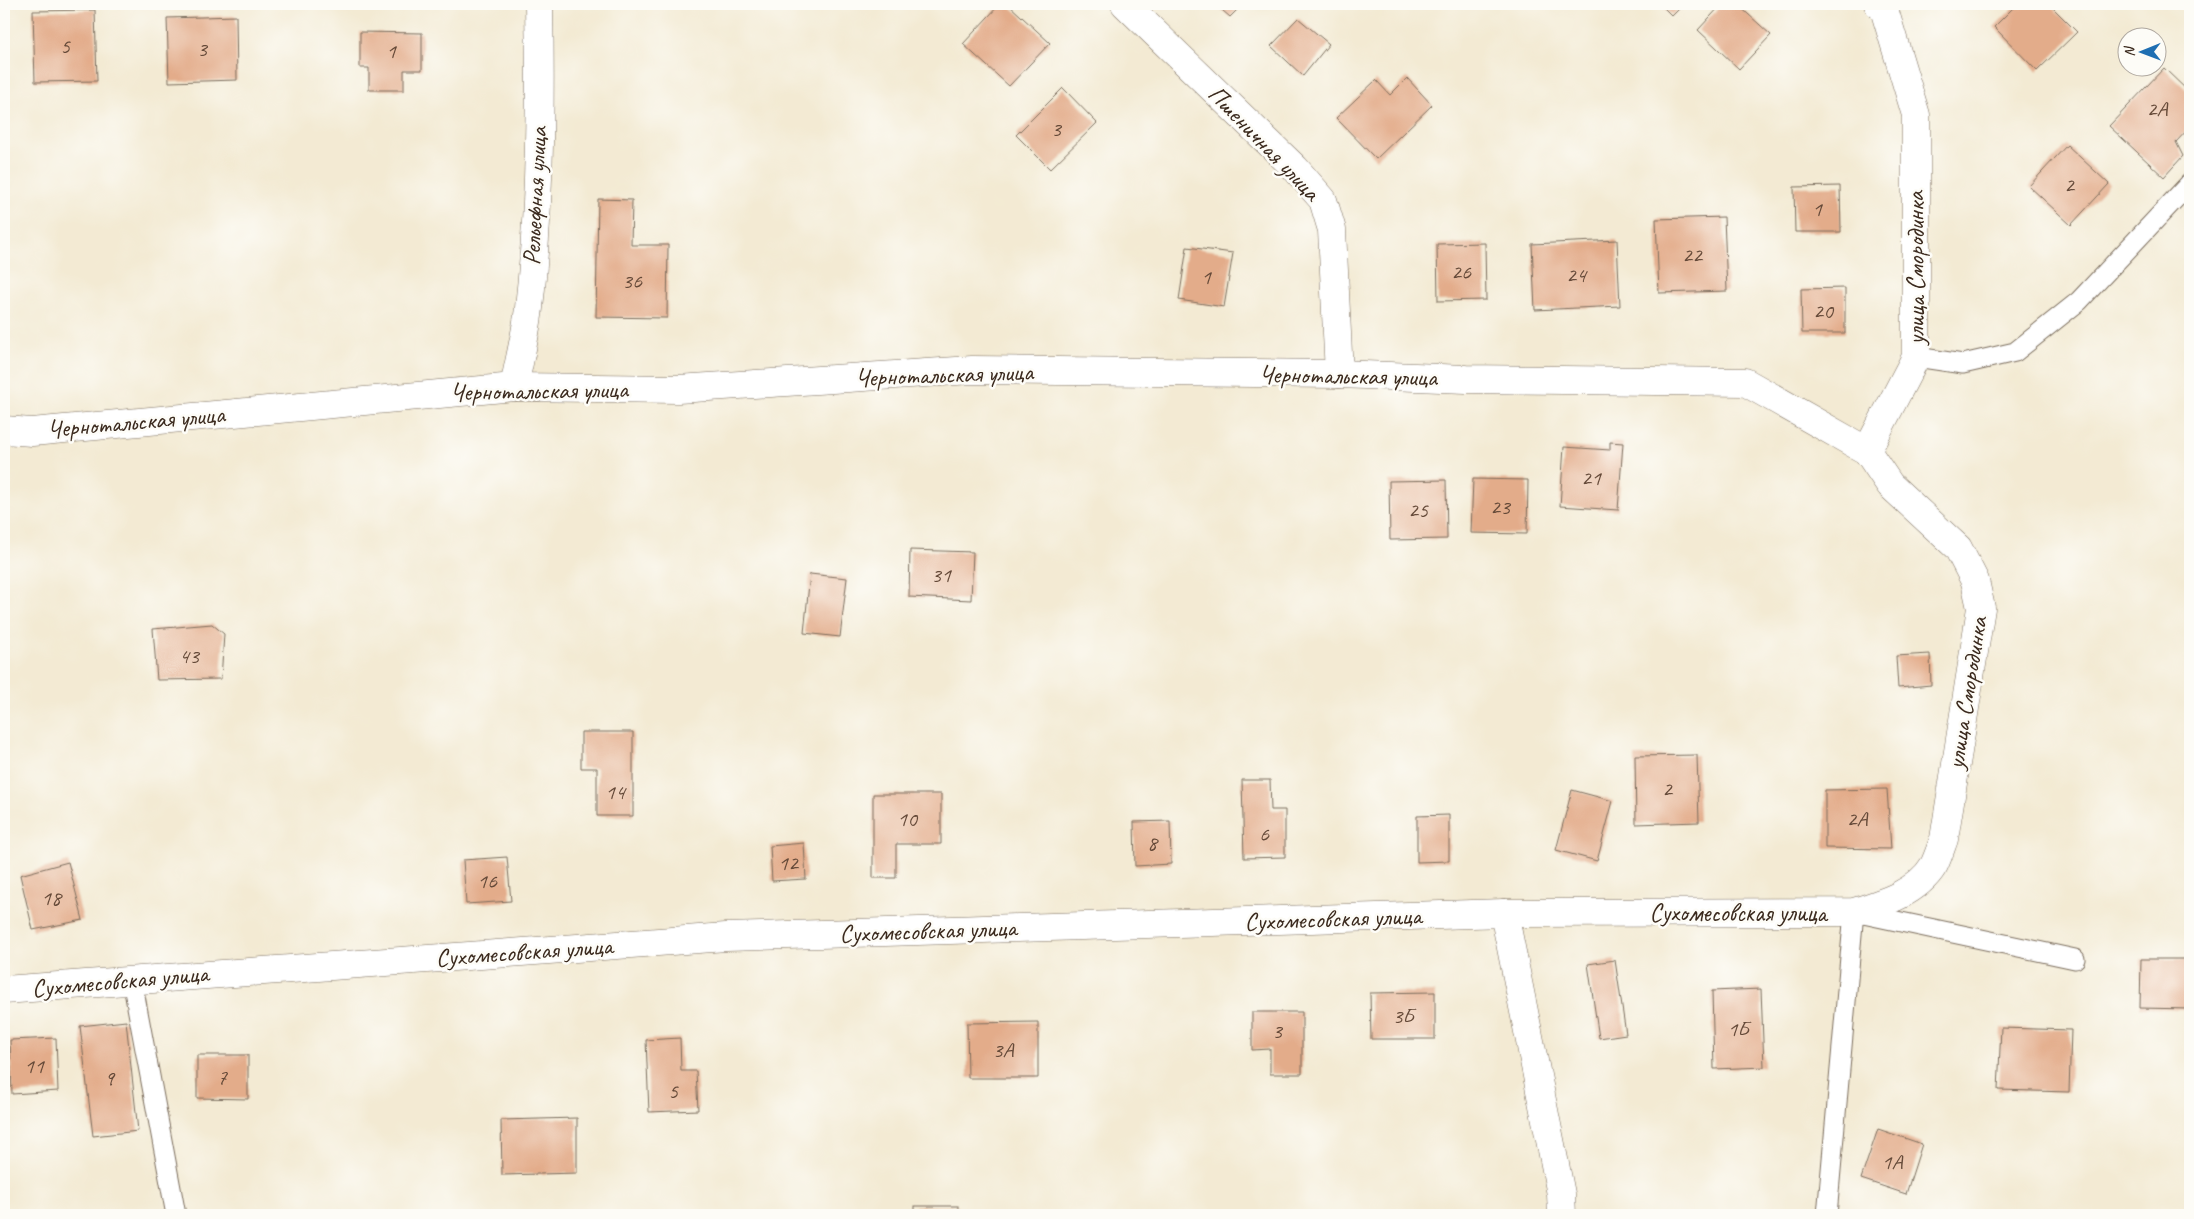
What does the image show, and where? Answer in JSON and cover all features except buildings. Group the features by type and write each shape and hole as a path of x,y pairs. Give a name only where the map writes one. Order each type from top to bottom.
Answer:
{"street":[{"name":"Рельефная улица","path":"514,387 529,309 536,211 540,60 539,4"},
{"name":"Пшеничная улица","path":"1125,4 1295,168 1323,200 1332,230 1339,374"},
{"name":"улица Смородинка","path":"1854,912 1894,899 1917,884 1934,866 1944,839 1981,608 1975,581 1958,548 1890,485 1868,451 1916,357 1916,115 1884,9 1878,4"},
{"name":"Чернотальская улица","path":"4,430 32,432 514,387 678,389 972,370 1339,374 1466,379 1745,382 1868,451"},
{"name":"Сухомесовская улица","path":"4,990 726,937 1504,913 1854,912"},
{"path":"1504,913 1561,1194 1562,1215"}],"lane":[{"path":"1916,357 1963,364 2015,352 2079,301 2190,183"},
{"path":"1827,1215 1854,912 2075,959"},
{"path":"132,980 176,1215"}]}
